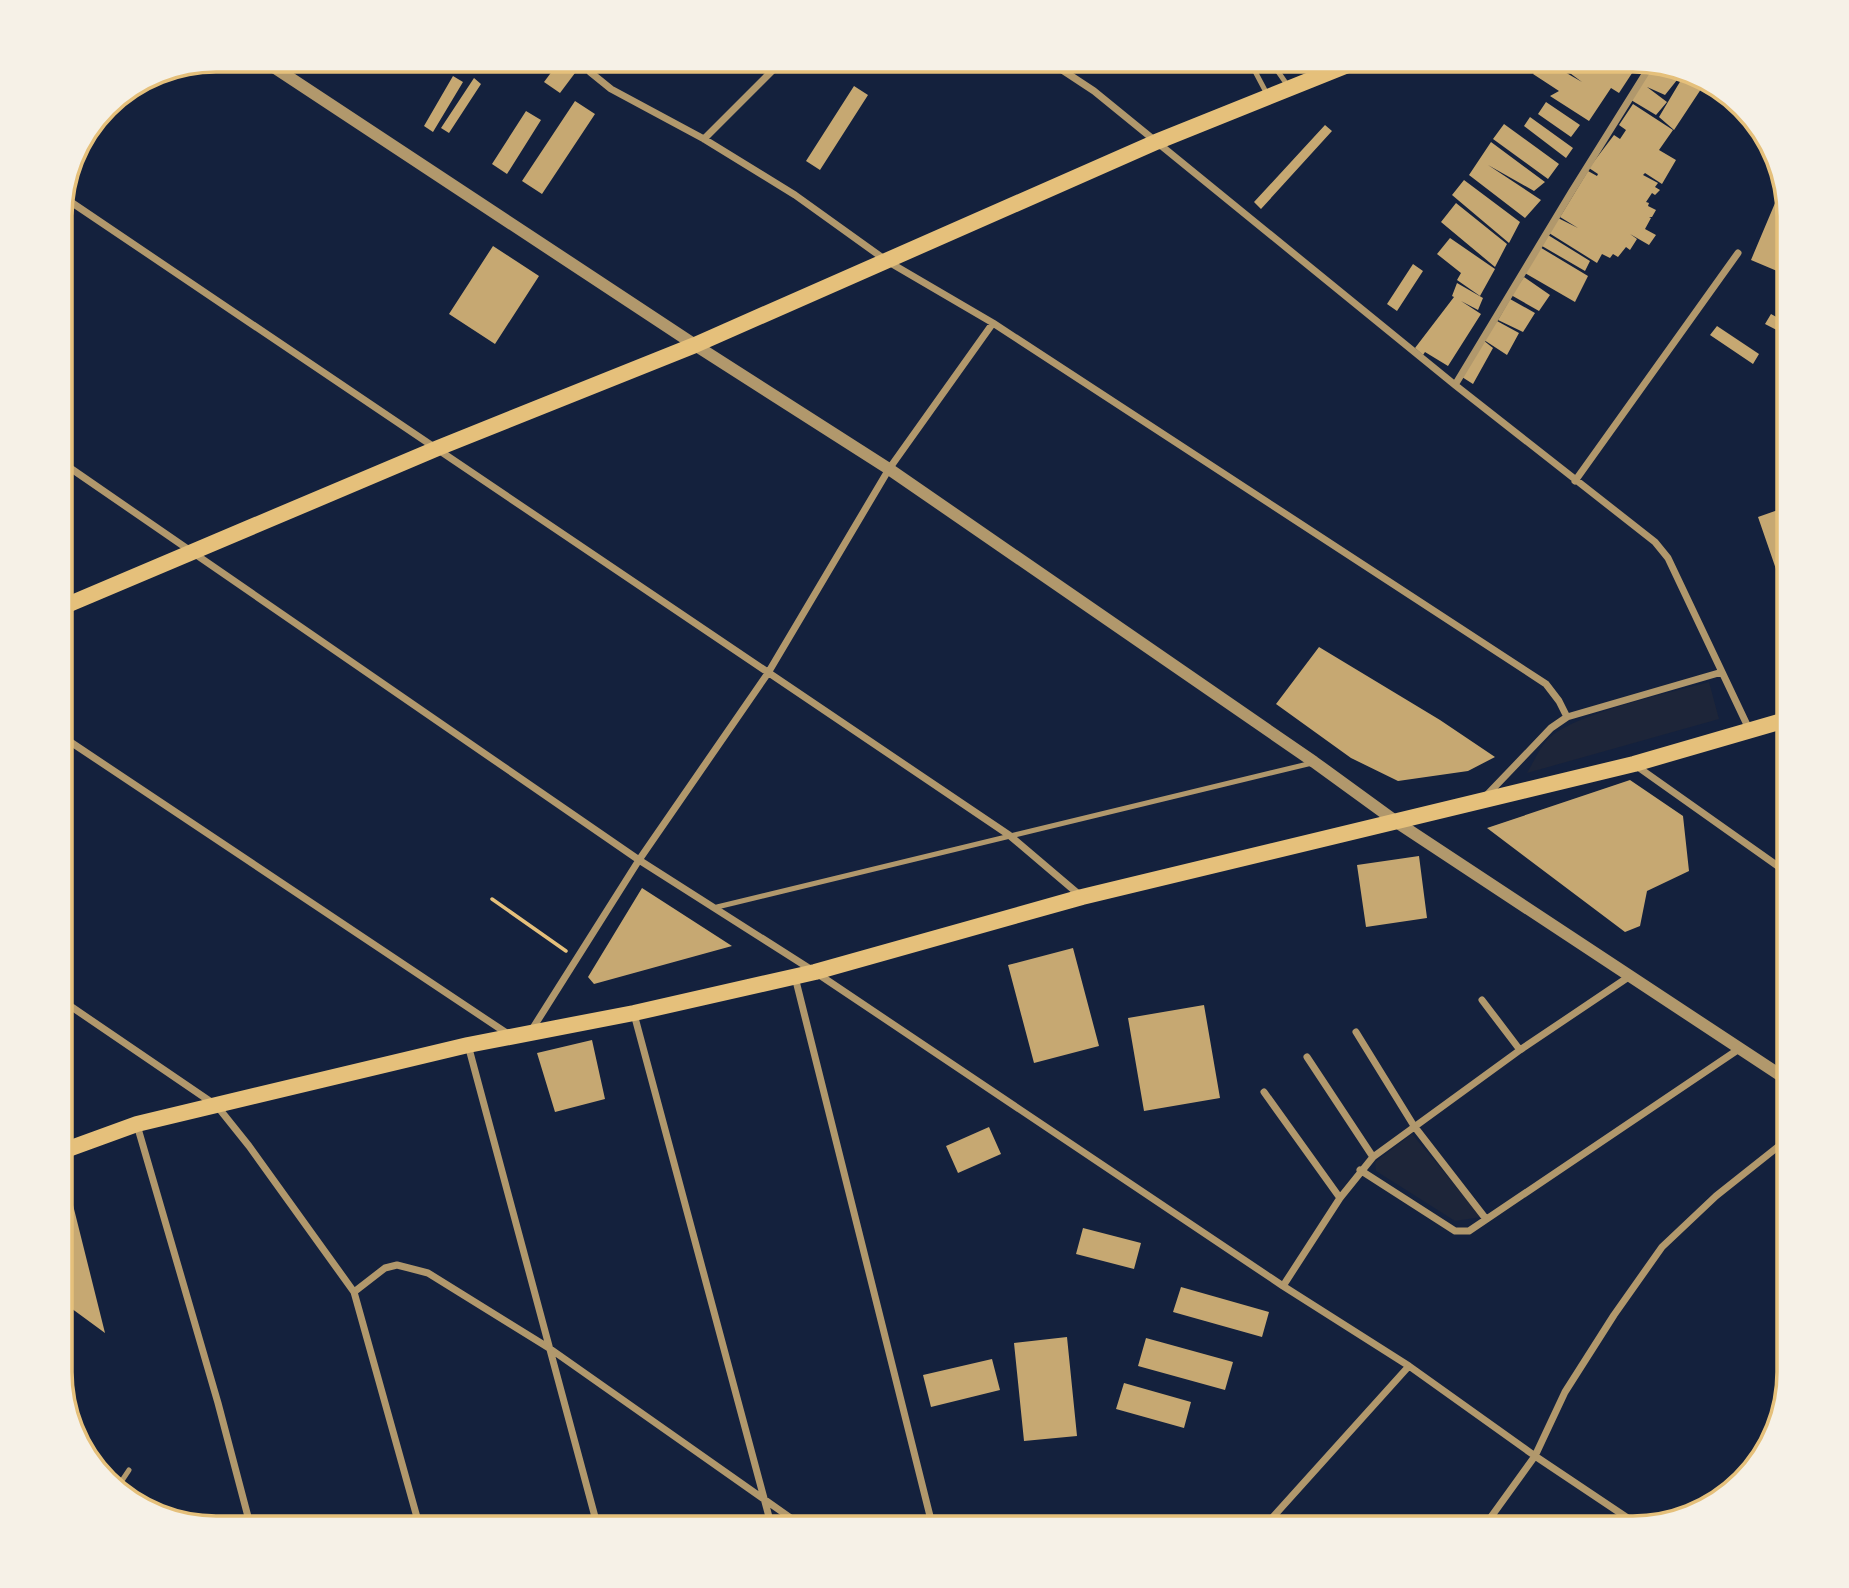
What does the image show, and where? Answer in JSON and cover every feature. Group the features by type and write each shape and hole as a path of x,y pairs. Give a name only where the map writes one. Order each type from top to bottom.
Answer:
{"main road":[{"path":"72,603 438,448 695,345 1156,142 1331,72"},
{"path":"72,1148 137,1124 468,1045 634,1013 815,972 1082,897 1634,764 1777,722"}],"street":[{"path":"281,72 695,345 889,469 1314,762 1398,823 1777,1073"},
{"path":"590,72 611,89 704,139 795,195 887,261 993,323 1546,684 1567,717"},
{"path":"704,139 771,72"},
{"path":"1065,72 1094,91 1455,385 1655,542 1668,558 1749,729"},
{"path":"1455,385 1646,73"},
{"path":"73,203 1009,835 1082,897"},
{"path":"1575,481 1738,253"},
{"path":"530,1032 639,860 768,673 889,469 993,323"},
{"path":"72,469 639,860 717,907 1283,1286 1409,1366 1625,1516"},
{"path":"1482,800 1551,728 1567,717 1722,672"},
{"path":"72,743 512,1036"},
{"path":"1634,764 1777,865"},
{"path":"1283,1286 1340,1198 1373,1157 1630,975"},
{"path":"795,976 930,1516"},
{"path":"1482,1000 1520,1051"},
{"path":"72,1007 216,1106 249,1146 354,1292 417,1516"},
{"path":"634,1013 769,1516"},
{"path":"1356,1032 1414,1126 1486,1219"},
{"path":"468,1045 595,1516"},
{"path":"1360,1170 1455,1231 1469,1231 1739,1049"},
{"path":"1307,1056 1373,1157"},
{"path":"1264,1092 1340,1198"},
{"path":"137,1124 248,1516"},
{"path":"1492,1516 1535,1456 1565,1392 1662,1247 1716,1196 1777,1148"},
{"path":"354,1292 385,1268 397,1265 428,1273 549,1348 787,1516"},
{"path":"1274,1516 1409,1366"}],"lane":[{"path":"1255,72 1269,97"},
{"path":"1278,72 1290,89"},
{"path":"717,907 1314,762"},
{"path":"122,1481 129,1470"}],"path":[{"path":"492,899 577,958"}],"shaded area":[{"path":"1709,682 1719,719 1527,773 1547,740 1578,721 1624,705"},
{"path":"1412,1134 1482,1217 1455,1221 1376,1171 1375,1162"}],"building":[{"path":"552,72 575,73 560,93 544,82"},
{"path":"1565,72 1582,82 1568,72 1633,72 1619,93 1611,88 1589,121 1550,96 1559,91 1533,74"},
{"path":"1646,73 1678,79 1665,95 1647,87 1667,102 1656,115 1631,100"},
{"path":"453,76 463,82 433,132 424,126"},
{"path":"474,78 481,84 449,133 441,128"},
{"path":"1681,80 1701,89 1674,130 1659,117"},
{"path":"854,86 868,95 820,170 806,161"},
{"path":"575,101 595,114 542,194 522,181"},
{"path":"1546,102 1580,125 1571,137 1538,114"},
{"path":"1633,104 1673,130 1659,150 1676,160 1662,184 1645,173 1643,175 1658,183 1655,187 1660,190 1655,195 1652,193 1646,202 1656,210 1652,217 1649,217 1651,218 1645,229 1656,235 1649,245 1630,234 1637,239 1630,250 1626,247 1618,257 1613,254 1610,258 1602,254 1597,263 1549,233 1558,218 1578,228 1560,217 1588,171 1597,176 1598,174 1589,168 1614,135 1620,139 1626,130 1619,125"},
{"path":"526,111 541,120 507,174 492,164"},
{"path":"1530,117 1573,148 1566,158 1524,126"},
{"path":"1504,124 1559,164 1548,179 1493,139"},
{"path":"1325,125 1332,131 1261,209 1254,202"},
{"path":"1491,142 1545,182 1534,191 1488,165 1541,200 1525,218 1469,175"},
{"path":"1464,180 1520,222 1509,243 1452,195"},
{"path":"1776,201 1777,271 1751,260"},
{"path":"1456,203 1507,244 1495,267 1441,222"},
{"path":"1548,235 1590,261 1585,271 1542,246"},
{"path":"1450,238 1495,269 1480,296 1457,280 1461,273 1437,254"},
{"path":"493,246 539,276 495,344 449,314"},
{"path":"1538,246 1588,276 1575,302 1523,272"},
{"path":"1413,264 1423,271 1397,311 1387,304"},
{"path":"1524,277 1550,295 1539,311 1511,295"},
{"path":"1457,283 1483,298 1478,310 1461,301 1481,314 1448,366 1425,352 1423,355 1415,348 1454,297 1452,296"},
{"path":"1510,299 1535,313 1523,332 1498,320"},
{"path":"1771,314 1777,317 1777,330 1765,324"},
{"path":"1497,321 1519,333 1507,355 1484,340"},
{"path":"1717,326 1759,354 1753,364 1710,335"},
{"path":"1483,340 1493,348 1473,384 1462,377"},
{"path":"1777,510 1777,572 1758,517"},
{"path":"1319,647 1440,720 1495,757 1468,771 1398,781 1351,758 1276,704"},
{"path":"1630,780 1683,816 1689,871 1647,891 1640,926 1625,932 1487,828"},
{"path":"1419,856 1427,918 1366,927 1357,865"},
{"path":"642,888 732,946 594,984 588,977"},
{"path":"1073,948 1099,1046 1034,1063 1008,965"},
{"path":"1204,1005 1220,1098 1144,1111 1128,1018"},
{"path":"592,1040 605,1099 555,1112 537,1053"},
{"path":"989,1127 1001,1154 958,1173 946,1146"},
{"path":"72,1201 105,1333 72,1309"},
{"path":"1083,1228 1141,1243 1134,1269 1076,1254"},
{"path":"1181,1287 1269,1312 1262,1337 1173,1312"},
{"path":"1067,1337 1077,1436 1024,1441 1014,1343"},
{"path":"1146,1338 1233,1362 1225,1390 1138,1366"},
{"path":"992,1359 1000,1390 931,1407 923,1375"},
{"path":"1124,1383 1191,1402 1184,1428 1116,1409"}]}
